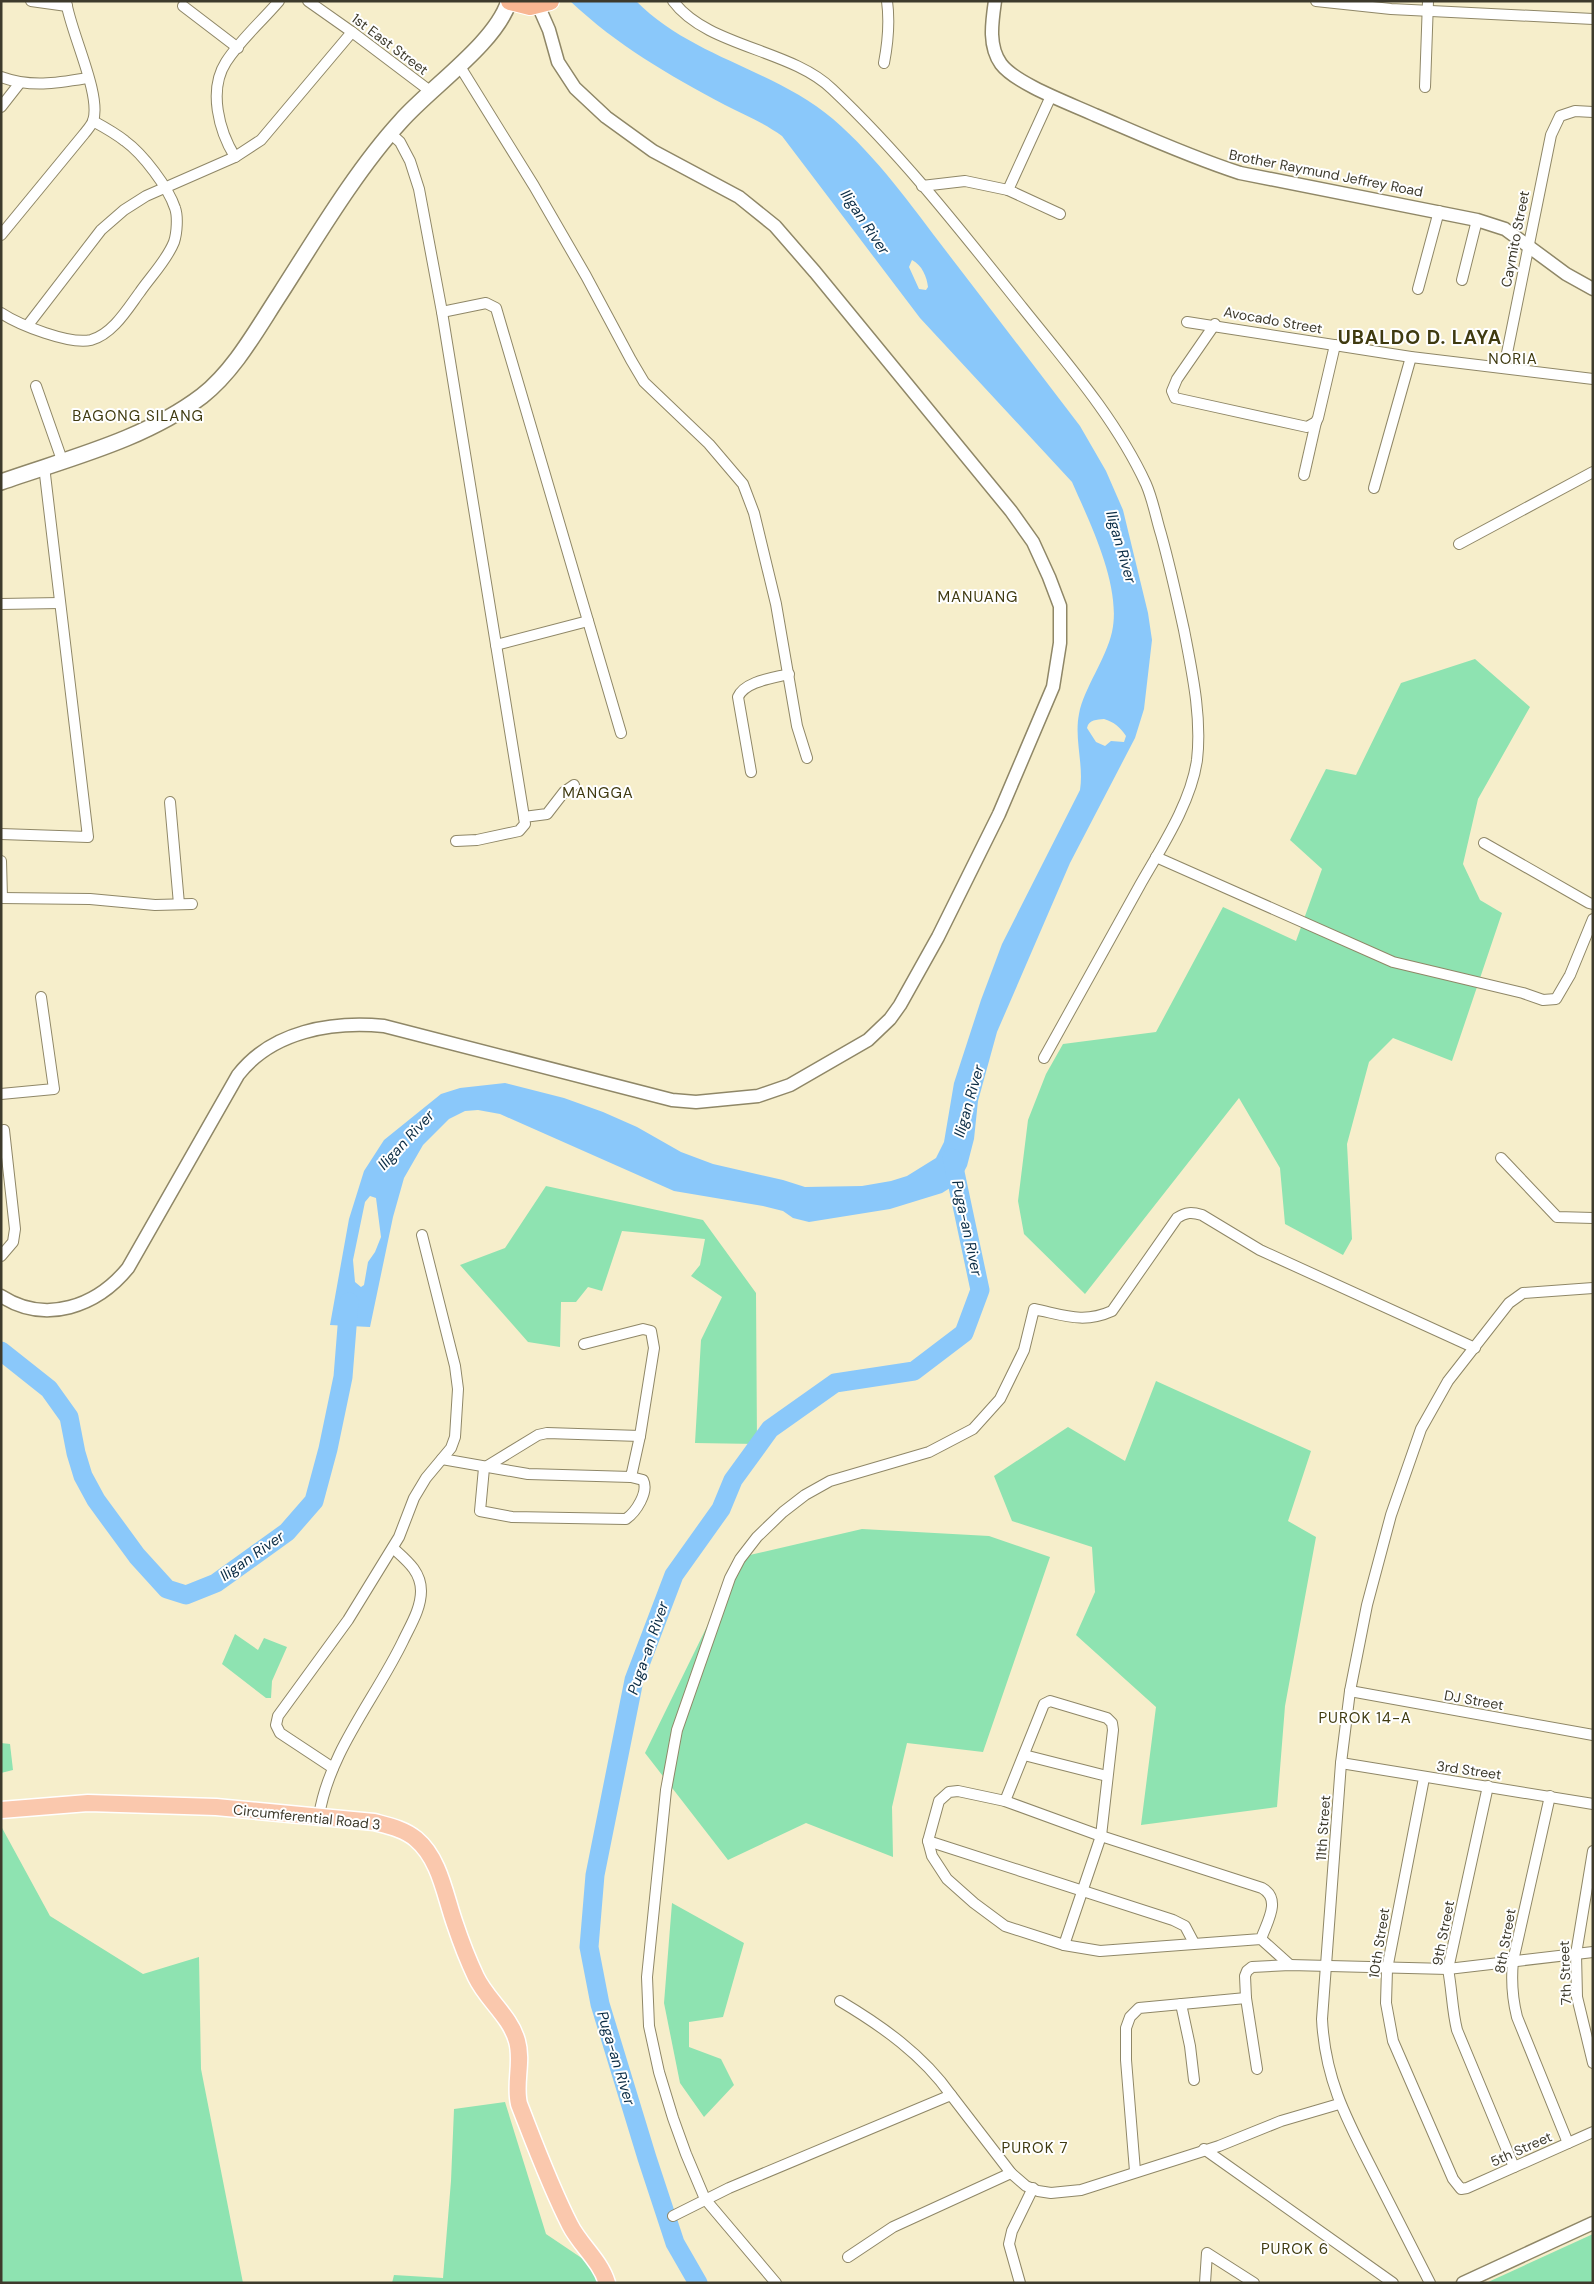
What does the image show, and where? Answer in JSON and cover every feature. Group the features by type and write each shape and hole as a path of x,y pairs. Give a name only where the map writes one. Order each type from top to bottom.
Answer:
{"highway":[{"path":"509,1 523,5 546,2"}],"main road":[{"path":"1,482 119,440 169,417 202,395 219,380 235,361 363,169 390,133 430,91 494,31 509,1"},
{"name":"Circumferential Road 3","path":"1,1810 88,1803 216,1807 319,1816 395,1827 416,1839 428,1852 436,1866 456,1926 476,1977 484,1992 505,2017 517,2038 520,2053 516,2091 519,2104 554,2192 579,2240 592,2255 607,2283"}],"street":[{"path":"1,235 93,121 94,105 88,78 67,4 32,1"},
{"path":"235,156 227,143 220,122 217,101 219,80 226,63 279,1"},
{"name":"1st East Street","path":"308,1 430,91"},
{"path":"673,1 684,15 704,26 805,71 829,85 899,157 1063,359 1118,434 1146,486 1172,574 1194,678 1198,732 1196,762 1188,795 1044,1058"},
{"path":"884,64 890,18 887,1"},
{"name":"Brother Raymund Jeffrey Road","path":"995,1 991,27 994,50 1002,65 1017,77 1051,96 1211,164 1240,173 1439,211 1504,229 1566,274 1593,289"},
{"path":"1316,1 1358,7 1428,6 1593,19"},
{"path":"1,1296 29,1309 54,1311 85,1302 115,1284 128,1268 238,1075 261,1052 302,1032 329,1026 353,1024 384,1026 680,1100 696,1102 758,1096 790,1085 813,1072 868,1040 890,1019 900,1005 938,938 999,814 1053,687 1060,643 1060,606 1049,576 1033,542 1011,511 775,226 739,198 653,151 606,117 575,88 558,62 549,30 546,2"},
{"path":"183,6 238,48"},
{"path":"1425,87 1428,6"},
{"path":"28,325 101,230 124,210 165,188 235,156 261,140 352,32"},
{"path":"458,65 534,186 644,382 709,444 743,484 754,513 763,549 782,634 797,726 807,758"},
{"path":"1,77 19,84 46,85 88,78"},
{"path":"1,107 19,84"},
{"path":"1008,190 1051,96"},
{"name":"Caymito Street","path":"1504,368 1551,135 1560,116 1575,111 1593,112"},
{"path":"1,313 11,319 75,340 92,340 119,320 168,254 175,240 176,209 165,188 141,156 126,141 93,121"},
{"path":"390,133 400,142 410,161 419,189 442,312 525,824 520,830 476,840 456,841"},
{"path":"922,186 965,181 1008,190 1060,214"},
{"path":"1418,289 1439,211"},
{"path":"1462,280 1477,220"},
{"path":"442,312 486,303 496,308 621,733"},
{"name":"Avocado Street","path":"1187,322 1215,324 1411,356 1593,378"},
{"path":"1215,324 1177,379 1172,391 1175,398 1307,427 1316,422"},
{"path":"1304,475 1335,345"},
{"path":"1374,488 1411,356"},
{"path":"36,386 62,460"},
{"path":"1,834 88,837 44,466"},
{"path":"1459,544 1593,472"},
{"path":"1,604 60,603"},
{"path":"496,645 588,621"},
{"path":"751,772 738,697 740,692 747,687 789,674"},
{"path":"524,817 547,814 564,792 574,785"},
{"path":"170,802 179,904"},
{"path":"1484,843 1593,904"},
{"path":"1156,856 1393,962 1523,993 1543,1000 1556,999 1570,976 1593,919"},
{"path":"1,862 2,898 90,899 155,905 192,904"},
{"path":"1,1094 54,1088 41,997"},
{"path":"1,1256 13,1242 15,1229 4,1130"},
{"path":"1501,1158 1556,1217 1593,1218"},
{"path":"776,2283 705,2199 686,2154 659,2072 649,2026 647,1977 666,1790 677,1730 730,1578 740,1559 758,1537 783,1512 805,1495 830,1481 929,1452 973,1429 1000,1399 1024,1350 1034,1310 1082,1318 1097,1318 1112,1311 1177,1218 1184,1214 1202,1215 1260,1250 1475,1348"},
{"path":"334,1768 280,1733 276,1722 296,1690 348,1620 399,1537 414,1498 434,1467 452,1448 458,1389 455,1366 422,1235"},
{"name":"11th Street","path":"1430,2283 1339,2104 1323,2043 1322,2019 1341,1763 1350,1691 1367,1606 1389,1524 1421,1429 1448,1381 1509,1303 1523,1292 1593,1288"},
{"path":"584,1344 643,1329 651,1332 654,1348 640,1436 631,1477"},
{"path":"484,1468 538,1435 547,1432 640,1436"},
{"path":"442,1459 484,1468 528,1474 631,1477 643,1480 645,1488 641,1499 626,1519 512,1517 486,1514 480,1511 484,1468"},
{"path":"319,1816 334,1768 355,1726 392,1663 420,1601 421,1592 417,1574 412,1565 393,1548"},
{"name":"DJ Street","path":"1350,1691 1593,1735"},
{"path":"1005,1801 1044,1704 1050,1701 1107,1718 1112,1723 1113,1730 1106,1776 1101,1836 1064,1946"},
{"path":"1024,1755 1106,1776"},
{"name":"3rd Street","path":"1341,1763 1593,1804"},
{"name":"10th Street","path":"1424,1778 1387,1968 1386,2003 1393,2041 1452,2179 1461,2189"},
{"name":"9th Street","path":"1488,1786 1448,1969 1452,2007 1457,2030 1514,2167"},
{"path":"1261,1939 1274,1905 1268,1891 1101,1836 1005,1801 958,1791 948,1792 939,1801 928,1841 932,1856 947,1879 974,1903 1005,1926 1064,1946 1100,1951 1261,1939 1290,1965"},
{"name":"8th Street","path":"1550,1796 1513,1960 1512,1997 1518,2017 1568,2143"},
{"path":"928,1841 1173,1920 1185,1926 1194,1943"},
{"name":"7th Street","path":"1593,1852 1576,1954 1577,1997 1593,2063"},
{"path":"1257,2069 1246,1998 1246,1976 1247,1971 1252,1967 1290,1965 1448,1969 1593,1952"},
{"path":"1135,2171 1126,2060 1126,2028 1130,2017 1139,2008 1246,1998"},
{"path":"840,2001 917,2055 935,2072 1011,2173 1033,2188 1051,2193 1066,2193 1204,2149 1219,2146 1281,2121 1339,2104"},
{"path":"1181,2004 1190,2046 1194,2080"},
{"path":"673,2216 705,2199 951,2095"},
{"name":"5th Street","path":"1461,2189 1473,2186 1593,2132"},
{"path":"1204,2149 1393,2283"},
{"path":"848,2257 893,2227 1011,2173"},
{"path":"1020,2283 1009,2244 1012,2231 1033,2188"},
{"path":"1464,2283 1593,2223"},
{"path":"1205,2283 1207,2253 1254,2283"}],"green space":[{"path":"1475,659 1530,707 1478,799 1463,864 1480,900 1502,913 1452,1061 1393,1038 1369,1062 1347,1144 1352,1239 1343,1255 1285,1224 1280,1168 1239,1098 1085,1294 1024,1234 1018,1201 1028,1120 1046,1074 1063,1044 1156,1032 1223,907 1296,941 1322,869 1290,840 1326,769 1356,775 1401,683"},
{"path":"546,1186 703,1220 756,1293 757,1444 695,1443 701,1340 722,1297 691,1276 700,1265 705,1239 622,1231 602,1291 588,1287 576,1302 561,1302 560,1347 528,1342 460,1265 505,1248"},
{"path":"1156,1381 1311,1451 1288,1521 1316,1537 1285,1706 1277,1807 1141,1825 1156,1707 1076,1635 1095,1592 1092,1547 1012,1521 994,1476 1068,1427 1125,1461"},
{"path":"862,1529 989,1536 1050,1557 983,1752 907,1743 892,1807 893,1857 806,1823 728,1860 645,1753 741,1557"},
{"path":"235,1634 258,1650 264,1638 287,1647 272,1681 271,1698 266,1698 222,1664"},
{"path":"1,1743 10,1744 13,1770 1,1773"},
{"path":"1,1826 50,1916 143,1974 199,1957 201,2069 243,2283 1,2283"},
{"path":"672,1903 744,1943 723,2017 689,2022 689,2047 721,2059 734,2085 704,2117 680,2083 664,2003"},
{"path":"505,2102 546,2234 589,2263 602,2283 392,2283 394,2275 443,2278 451,2181 454,2109"},
{"path":"1593,2234 1593,2283 1486,2283"}],"water":[{"path":"570,1 636,1 658,20 682,36 785,87 810,102 849,134 893,182 1080,426 1106,471 1123,510 1148,613 1152,640 1144,709 1135,738 1070,863 997,1032 978,1101 974,1139 967,1166 958,1183 942,1193 890,1209 809,1222 793,1218 783,1211 763,1206 674,1191 500,1114 478,1110 465,1111 449,1119 423,1145 404,1178 393,1217 370,1327 330,1325 349,1219 364,1171 384,1140 441,1094 460,1088 505,1083 564,1098 637,1127 681,1152 713,1164 805,1187 862,1186 891,1181 907,1176 936,1158 944,1142 954,1083 981,1000 1002,944 1080,790 1079,714 1085,694 1105,653 1112,632 1114,614 1108,576 1095,536 1072,482 920,318 782,136 663,70 625,46","holes":["912,260 919,265 925,275 928,287 926,290 919,289 909,267","1104,719 1119,727 1126,736 1124,742 1111,741 1105,746 1096,742 1087,728 1091,721","370,1196 376,1198 381,1237 375,1252 368,1262 364,1285 361,1287 355,1282 353,1260 365,1202"]}],"waterway":[{"name":"Puga-an River","path":"698,2283 675,2243 647,2158 600,2004 589,1947 595,1875 634,1680 674,1575 721,1509 733,1480 770,1429 835,1383 914,1371 964,1333 980,1290 952,1158"},
{"name":"Iligan River","path":"1,1351 49,1389 69,1417 76,1453 83,1476 96,1500 137,1556 167,1589 186,1595 216,1583 287,1532 314,1501 328,1449 343,1377 349,1302"}],"district":[{"name":"UBALDO D. LAYA","path":"1420,337"},
{"name":"NORIA","path":"1513,359"},
{"name":"BAGONG SILANG","path":"138,416"},
{"name":"MANUANG","path":"978,597"},
{"name":"MANGGA","path":"598,793"},
{"name":"PUROK 14-A","path":"1365,1718"},
{"name":"PUROK 7","path":"1035,2148"},
{"name":"PUROK 6","path":"1295,2249"}]}
